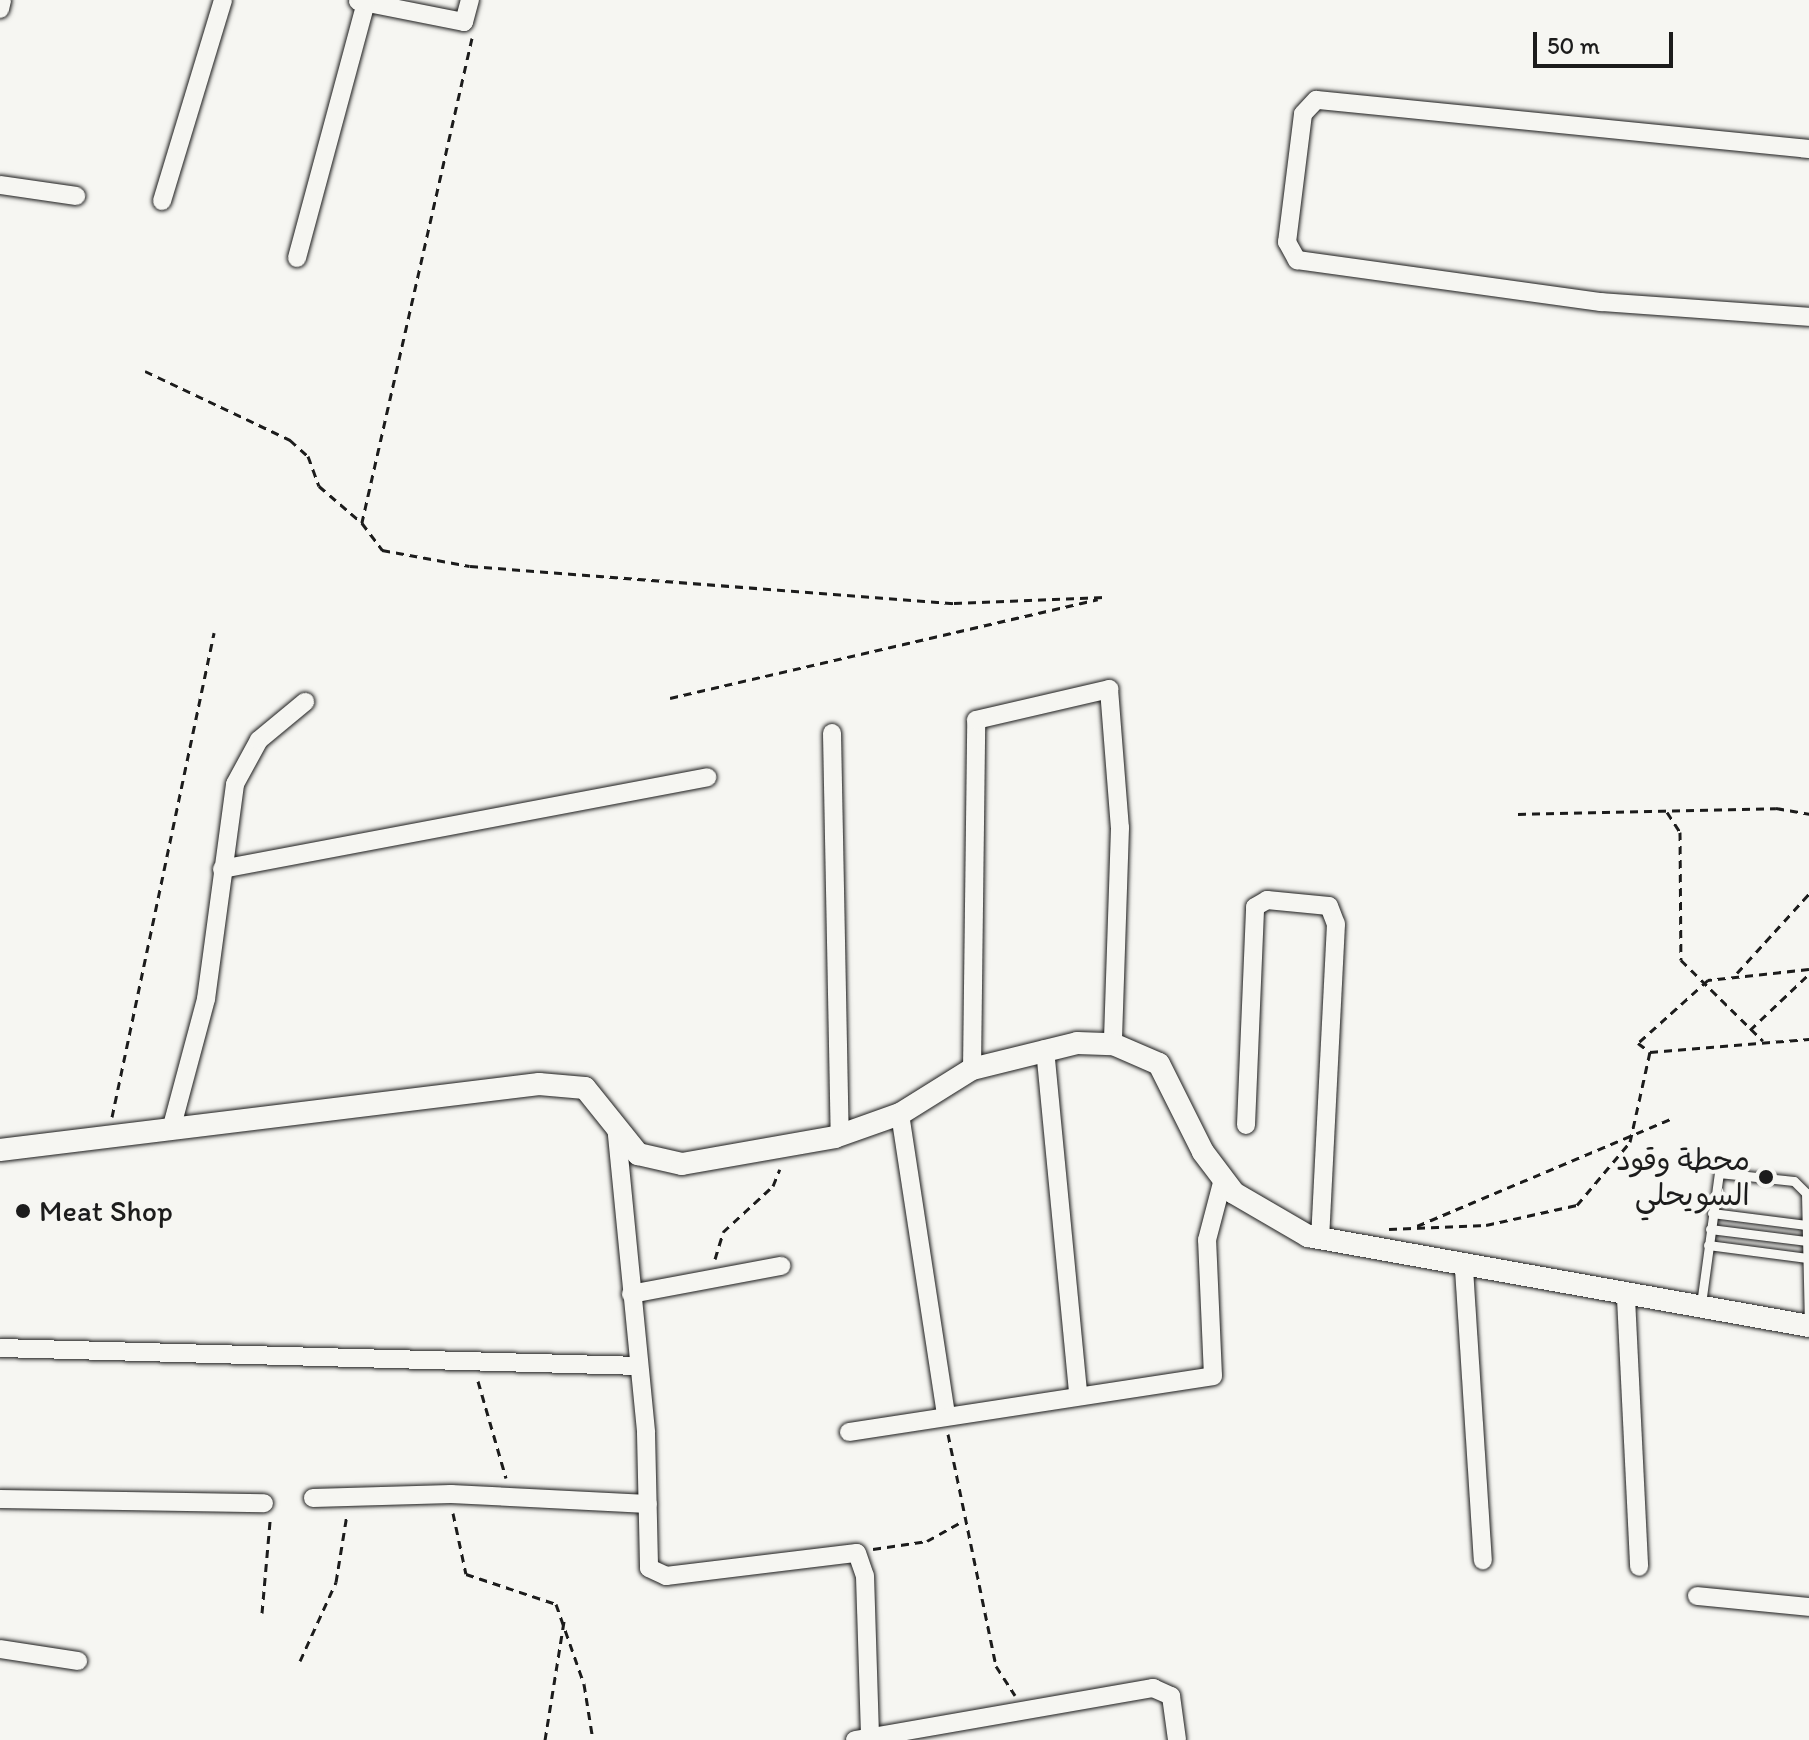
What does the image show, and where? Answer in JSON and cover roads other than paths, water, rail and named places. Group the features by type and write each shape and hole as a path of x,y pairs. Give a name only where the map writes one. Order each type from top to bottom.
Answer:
{"street":[{"path":"0,9 2,0"},
{"path":"162,201 223,0"},
{"path":"297,258 361,1 464,22 470,0"},
{"path":"1809,149 1316,100 1303,114 1287,248 1297,260 1528,292 1809,317"},
{"path":"0,185 76,196"},
{"path":"972,1069 976,720 1109,689 1120,828 1113,1044"},
{"path":"172,1126 206,999 222,869 239,772 259,740 305,702"},
{"path":"832,733 840,1135"},
{"path":"222,869 707,777"},
{"path":"1246,1125 1255,907 1267,900 1329,906 1336,924 1320,1239"},
{"path":"0,1150 172,1126 539,1084 585,1088 638,1154 664,1164 774,1151 840,1135 900,1114 972,1069 1045,1049 1113,1044 1159,1064 1223,1179 1267,1217 1320,1239 1626,1298 1809,1326"},
{"path":"1045,1049 1078,1392"},
{"path":"900,1114 946,1416"},
{"path":"616,1125 639,1366 648,1504 646,1560 657,1574 849,1551 863,1560 863,1738 1160,1688 1171,1696 1177,1740"},
{"path":"849,1432 1078,1392 1215,1372 1207,1240 1223,1179"},
{"path":"631,1294 781,1266"},
{"path":"1464,1269 1483,1560"},
{"path":"1626,1298 1639,1567"},
{"path":"0,1348 470,1366 639,1366"},
{"path":"313,1498 451,1494 508,1502 648,1504"},
{"path":"0,1499 259,1503"},
{"path":"1697,1596 1809,1607"},
{"path":"0,1649 78,1661"}],"lane":[{"path":"1701,1311 1716,1177 1728,1171 1798,1183 1806,1225 1809,1326"},
{"path":"1712,1213 1806,1225"},
{"path":"1710,1229 1807,1241"},
{"path":"1708,1245 1807,1258"}],"place":[{"name":"محطة وقود السويحلي","path":"1766,1177"},
{"name":"Meat Shop","path":"23,1211"}]}
